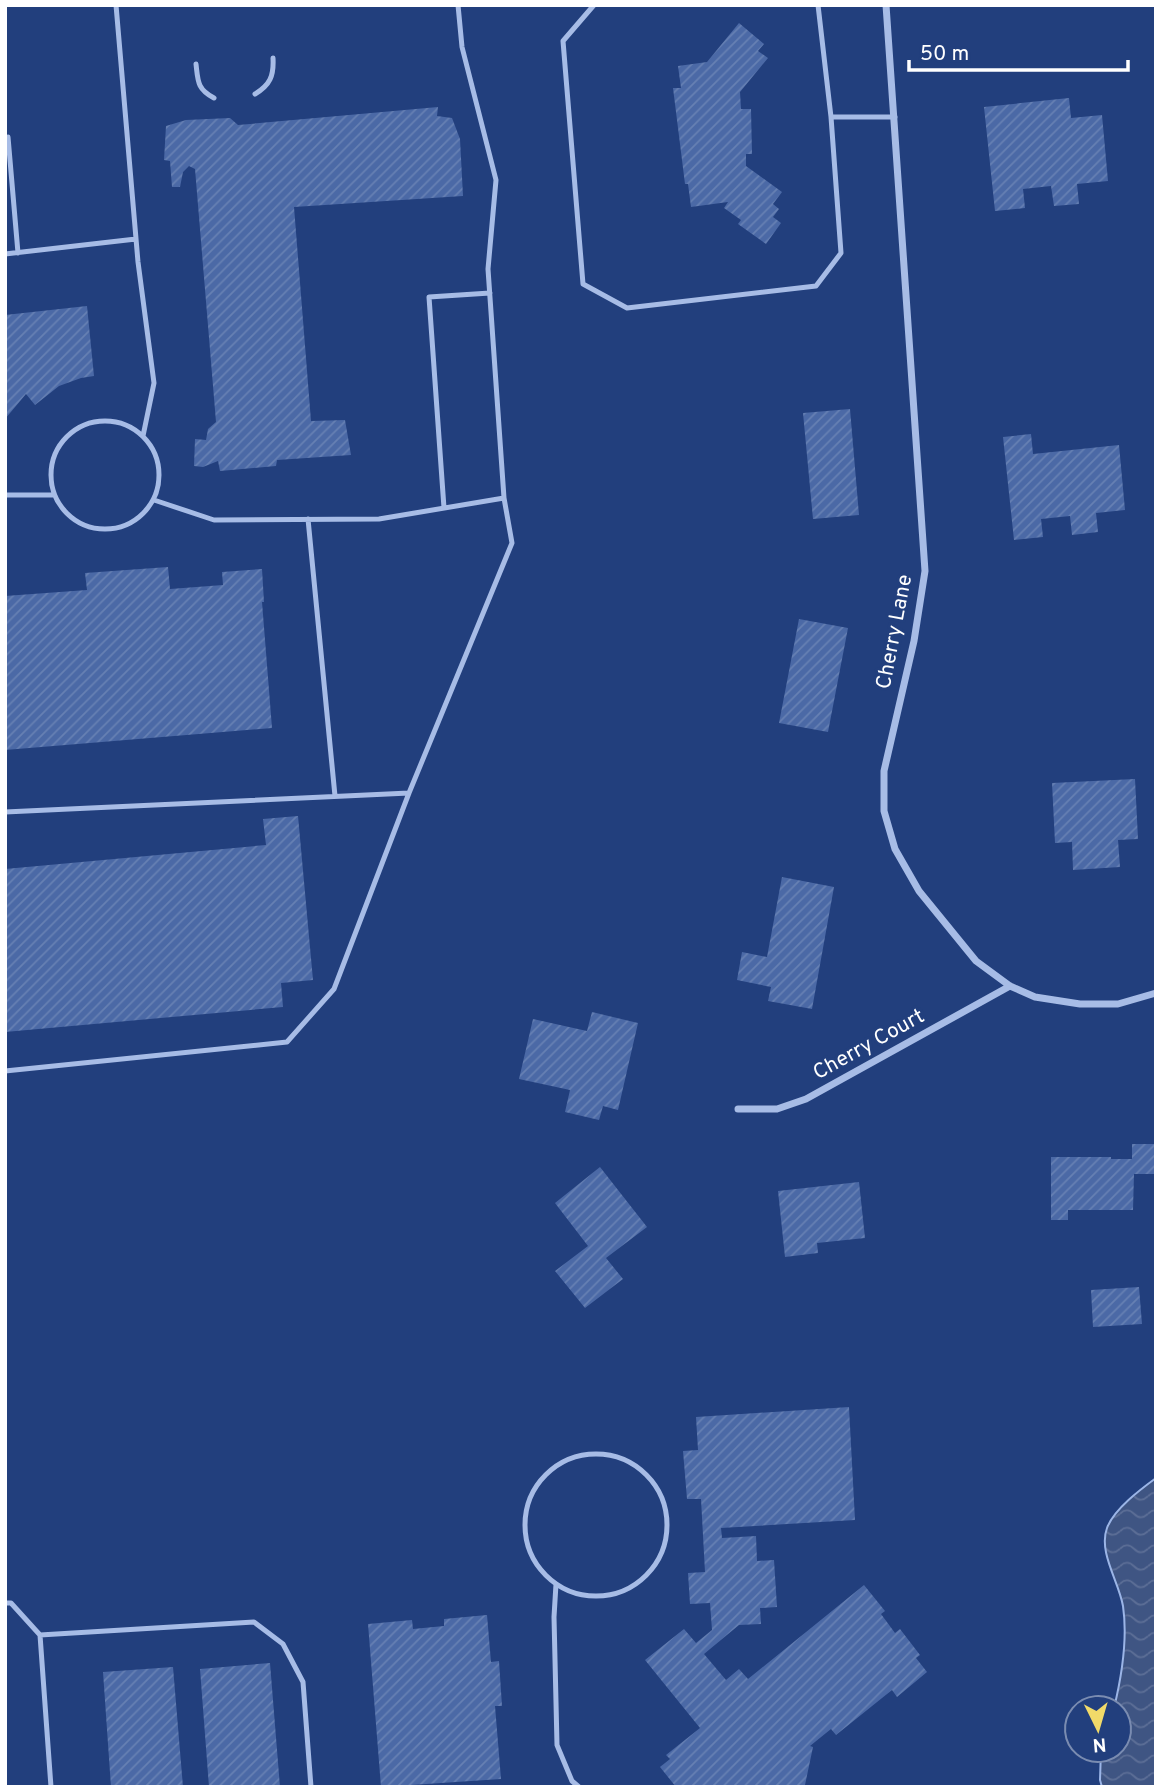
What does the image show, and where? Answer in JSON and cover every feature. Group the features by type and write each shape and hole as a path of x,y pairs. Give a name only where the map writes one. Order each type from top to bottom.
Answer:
{"street":[{"name":"Cherry Lane","path":"886,5 925,571 914,641 884,771 884,811 895,849 919,891 976,961 1010,986 1035,997 1080,1004 1118,1004 1156,993"},
{"name":"Cherry Court","path":"738,1109 777,1109 806,1099 1010,986"}],"lane":[{"path":"116,5 136,239 154,383 143,436"},
{"path":"5,1070 287,1042 334,989 512,542 504,498 488,270 496,180 462,47 458,5"},
{"path":"594,5 562,41 583,285 627,308 816,286 841,253 831,117 818,5"},
{"path":"255,94 266,88 274,74 273,58"},
{"path":"196,64 198,82 203,93 214,97"},
{"path":"831,117 895,117"},
{"path":"8,137 18,253"},
{"path":"5,254 136,239"},
{"path":"444,508 429,298 490,293"},
{"path":"93,421 113,421 129,426 143,436 153,450 159,466 159,484 154,500 144,513 130,524 114,529 95,530 77,523 62,511 53,495 50,476 52,457 62,441 76,429 93,421"},
{"path":"5,495 53,495"},
{"path":"154,500 214,520 379,519 504,498"},
{"path":"308,519 335,796"},
{"path":"5,812 410,793"},
{"path":"556,1584 587,1596 613,1594 637,1584 660,1559 666,1542 666,1508 651,1478 638,1466 609,1454 586,1454 564,1461 540,1481 527,1508 526,1537 536,1563 556,1584 554,1617 557,1745 572,1781 579,1787"},
{"path":"5,1603 11,1603 40,1634 51,1787"},
{"path":"40,1634 254,1622 283,1644 303,1682 310,1787"}],"water":[{"path":"1156,1478 1156,1787 1102,1787 1100,1780 1101,1764 1133,1764 1133,1694 1117,1694 1125,1632 1123,1606 1105,1547 1110,1521 1128,1500"}],"building":[{"path":"739,23 764,44 758,51 768,58 740,92 741,109 751,109 752,154 746,154 746,166 782,192 773,204 779,209 773,217 781,223 766,244 738,224 741,220 724,208 728,202 691,207 688,184 685,184 673,88 681,88 678,66 707,62"},
{"path":"1069,98 1071,118 1102,115 1108,181 1077,184 1079,204 1054,206 1051,186 1023,189 1025,208 995,211 984,107"},
{"path":"438,107 437,116 452,118 460,139 463,196 294,207 311,421 345,420 351,455 277,460 276,466 220,471 218,461 203,467 194,466 195,439 206,440 208,429 216,422 195,169 189,166 183,172 180,187 172,187 170,161 164,160 166,126 186,120 230,118 238,125"},
{"path":"87,306 94,376 59,386 35,405 26,394 5,419 5,315"},
{"path":"850,409 859,515 813,519 803,413"},
{"path":"1031,434 1033,454 1119,445 1125,510 1096,513 1098,532 1072,535 1070,516 1041,519 1043,537 1014,540 1003,437"},
{"path":"168,567 170,589 223,585 222,572 262,569 272,728 5,750 5,596 87,590 85,573"},
{"path":"799,619 848,628 828,732 779,723"},
{"path":"1135,779 1138,839 1118,840 1120,867 1073,870 1072,842 1055,843 1052,783"},
{"path":"298,816 313,980 281,983 283,1007 5,1032 5,869 266,845 263,819"},
{"path":"782,877 834,887 812,1009 768,1001 771,987 737,980 742,952 767,957"},
{"path":"592,1012 638,1023 618,1110 603,1106 599,1120 565,1112 570,1090 519,1079 533,1019 587,1031"},
{"path":"1132,1144 1156,1144 1156,1174 1134,1174 1133,1210 1068,1210 1068,1220 1051,1220 1051,1157 1132,1159"},
{"path":"600,1167 647,1227 606,1258 623,1279 585,1308 555,1271 588,1246 555,1203"},
{"path":"859,1182 865,1238 817,1243 818,1253 785,1257 778,1191"},
{"path":"1139,1287 1142,1324 1093,1327 1091,1290"},
{"path":"849,1407 855,1520 721,1528 722,1538 756,1536 757,1561 774,1560 777,1607 760,1608 761,1624 739,1625 704,1654 726,1680 739,1669 748,1679 864,1585 885,1611 881,1614 895,1633 900,1629 920,1655 916,1658 927,1672 897,1697 892,1690 836,1735 831,1729 810,1746 813,1747 805,1785 807,1787 676,1787 660,1767 670,1759 666,1755 700,1728 645,1660 684,1629 696,1643 712,1630 710,1603 690,1604 688,1573 705,1572 701,1499 687,1499 683,1451 698,1450 696,1417"},
{"path":"487,1615 491,1662 499,1661 502,1706 495,1706 501,1779 381,1787 368,1624 412,1620 413,1629 444,1626 444,1619"},
{"path":"270,1663 280,1787 209,1787 200,1669"},
{"path":"173,1667 183,1787 111,1787 103,1672"}]}
